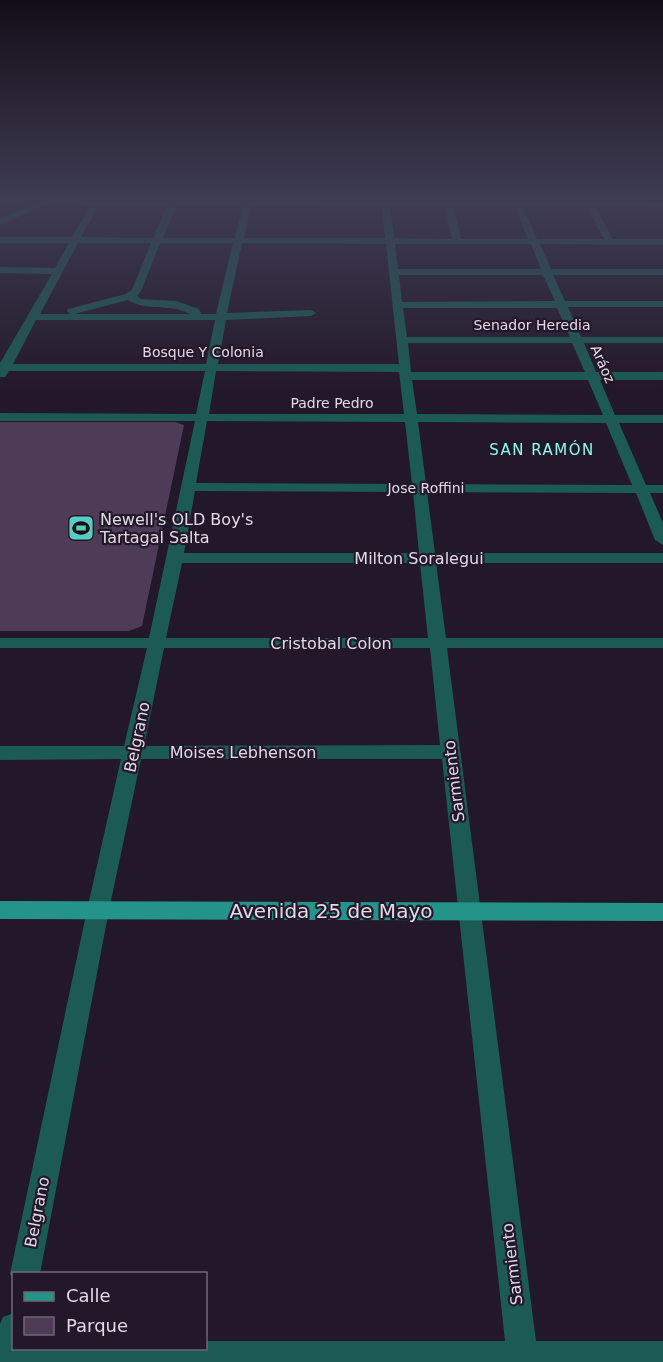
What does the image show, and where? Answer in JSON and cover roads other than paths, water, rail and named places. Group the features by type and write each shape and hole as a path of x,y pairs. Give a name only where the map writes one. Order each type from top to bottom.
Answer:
{"main road":[{"name":"Avenida 25 de Mayo","path":"0,910 663,912"}],"street":[{"path":"2,370 63,264"},
{"path":"47,317 130,296 136,291 147,264"},
{"name":"Belgrano","path":"25,1272 98,910 175,558 221,316 234,264"},
{"name":"Sarmiento","path":"393,264 523,1360"},
{"name":"Aráoz","path":"543,264 663,540"},
{"path":"0,270 59,271"},
{"path":"394,272 663,272"},
{"path":"130,296 140,302 185,306 195,311 197,317"},
{"path":"398,305 663,304"},
{"path":"33,317 197,317 311,313"},
{"name":"Senador Heredia","path":"402,340 663,340"},
{"name":"Bosque Y Colonia","path":"2,370 211,368 663,376"},
{"name":"Padre Pedro","path":"0,417 663,419"},
{"name":"Jose Roffini","path":"188,487 663,489"},
{"name":"Milton Soralegui","path":"175,558 663,558"},
{"name":"Cristobal Colon","path":"0,643 663,643"},
{"name":"Moises Lebhenson","path":"0,753 451,752"},
{"path":"7,1351 523,1360 663,1358"}],"place":[{"name":"Newell's OLD Boy's Tartagal Salta","path":"81,528"}],"district":[{"name":"SAN RAMÓN","path":"542,450"}]}
